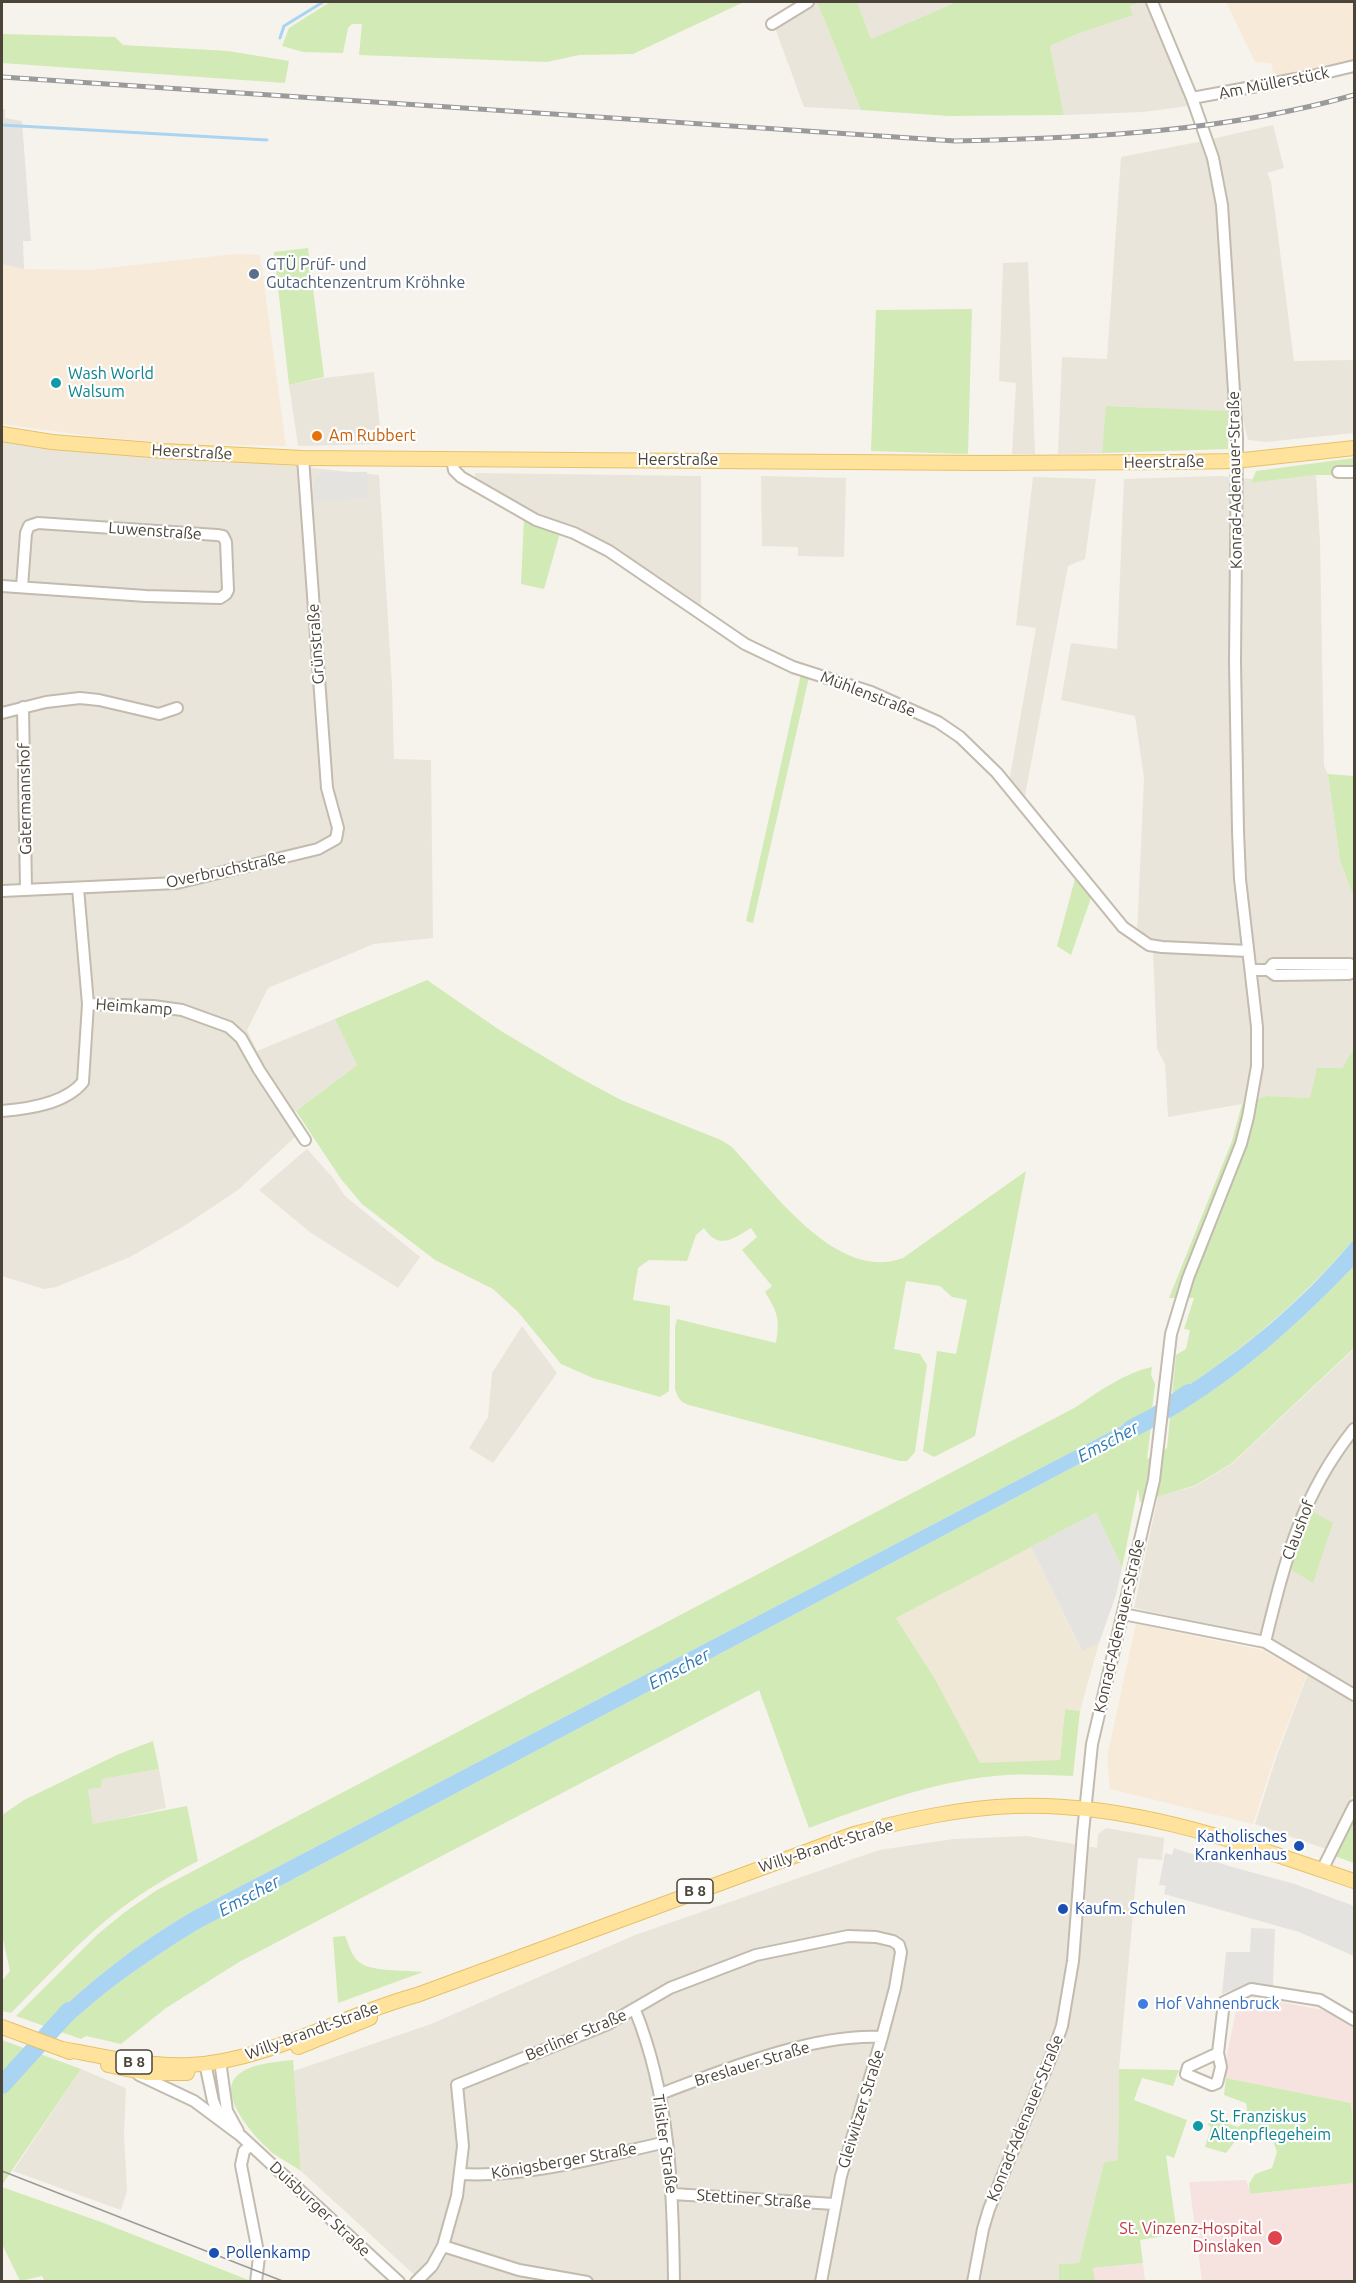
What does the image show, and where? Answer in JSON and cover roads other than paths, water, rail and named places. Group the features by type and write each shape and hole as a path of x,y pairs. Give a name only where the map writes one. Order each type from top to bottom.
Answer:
{"main road":[{"name":"Heerstraße","path":"2,434 52,442 154,451 303,458 983,463 1235,461 1354,448"},
{"name":"Willy-Brandt-Straße","path":"8,2029 84,2058 128,2070 167,2074 221,2065 285,2044 333,2023 390,2002 417,1995 854,1834 903,1821 953,1812 1015,1806 1085,1809 1157,1821 1220,1838 1354,1881"},
{"name":"Willy-Brandt-Straße","path":"63,2049 146,2064 206,2067"}],"street":[{"path":"772,24 808,2"},
{"name":"Konrad-Adenauer-Straße","path":"973,2282 983,2229 993,2200 1062,2026 1073,1961 1092,1743 1154,1480 1165,1371 1178,1307 1241,1144 1257,1066 1258,1045 1238,831 1235,662 1237,438 1222,205 1213,158 1192,98 1152,2"},
{"name":"Am Müllerstück","path":"1192,98 1354,66"},
{"name":"Grünstraße","path":"303,458 327,789 337,832"},
{"name":"Mühlenstraße","path":"452,459 454,470 461,477 536,520 574,533 609,551 745,644 793,667 871,692 913,710 960,737 997,773 1112,915 1138,939 1149,945 1162,947 1248,951"},
{"path":"1338,472 1354,472"},
{"name":"Luwenstraße","path":"2,586 146,596 220,598 228,590 226,542 223,536 217,535 38,523 29,526 26,533 22,587"},
{"path":"2,713 46,702 80,698 99,700 159,714 177,708"},
{"name":"Gatermannshof","path":"24,707 27,890"},
{"name":"Overbruchstraße","path":"2,891 177,883 318,849 332,843 337,832"},
{"name":"Heimkamp","path":"78,888 88,1004 153,1006 182,1011 229,1027 241,1038 305,1140"},
{"path":"1251,970 1268,970 1275,975 1349,975 1354,972 1354,967 1350,964 1273,964 1268,970"},
{"path":"2,1111 40,1105 68,1095 83,1082 88,1004"},
{"name":"Claushof","path":"1265,1642 1290,1546 1313,1489 1354,1429"},
{"path":"1123,1614 1265,1642 1354,1695"},
{"path":"1322,1870 1354,1806"},
{"name":"Berliner Straße","path":"416,2282 432,2266 443,2246 457,2196 461,2174 462,2124 457,2085 608,2025 635,2010 646,2000 670,1988 756,1955 848,1936 876,1937 893,1941"},
{"name":"Gleiwitzer Straße","path":"821,2282 834,2205 895,1988 901,1952 899,1945 893,1941"},
{"path":"1218,2053 1224,2002 1251,1989 1320,2000 1354,2020"},
{"name":"Tilsiter Straße","path":"635,2010 660,2094 667,2142 673,2194 674,2282"},
{"name":"Breslauer Straße","path":"660,2094 774,2055 814,2044 867,2036 882,2037"},
{"name":"Duisburger Straße","path":"221,2065 227,2111 241,2136"},
{"path":"206,2067 213,2101 221,2120"},
{"name":"Duisburger Straße","path":"128,2070 189,2098 221,2120 399,2282"},
{"name":"Königsberger Straße","path":"461,2174 477,2175 524,2170 667,2142"},
{"path":"251,2145 243,2151 241,2165 259,2257 256,2282"},
{"name":"Stettiner Straße","path":"673,2194 834,2205"},
{"path":"443,2246 519,2270 587,2282"}],"water":[{"path":"1354,1239 1354,1266 1311,1308 1244,1367 1170,1418 1172,1396 1222,1362 1269,1325 1314,1284"},
{"path":"1152,1410 1151,1426 197,1930 126,1977 92,2003 61,2032 44,2026 115,1964 153,1936 193,1911"}],"waterway":[{"path":"280,38 284,26 323,2"},
{"path":"2,125 267,140"},
{"name":"Emscher","path":"1131,1429 1156,1416 1189,1393"},
{"name":"Emscher","path":"2,2085 69,2011"}],"tram line":[{"path":"2,2171 285,2282"}],"railway":[{"path":"2,77 955,141 1056,138 1156,131 1256,117 1354,95"}],"place":[{"name":"GTÜ Prüf- und Gutachtenzentrum Kröhnke","path":"254,274"},
{"name":"Wash World Walsum","path":"56,383"},
{"name":"Am Rubbert","path":"317,436"},
{"name":"Katholisches Krankenhaus","path":"1299,1846"},
{"name":"Kaufm. Schulen","path":"1063,1909"},
{"name":"Hof Vahnenbruck","path":"1143,2004"},
{"name":"St. Franziskus Altenpflegeheim","path":"1198,2126"},
{"name":"St. Vinzenz-Hospital Dinslaken","path":"1275,2238"},
{"name":"Pollenkamp","path":"214,2253"}]}
